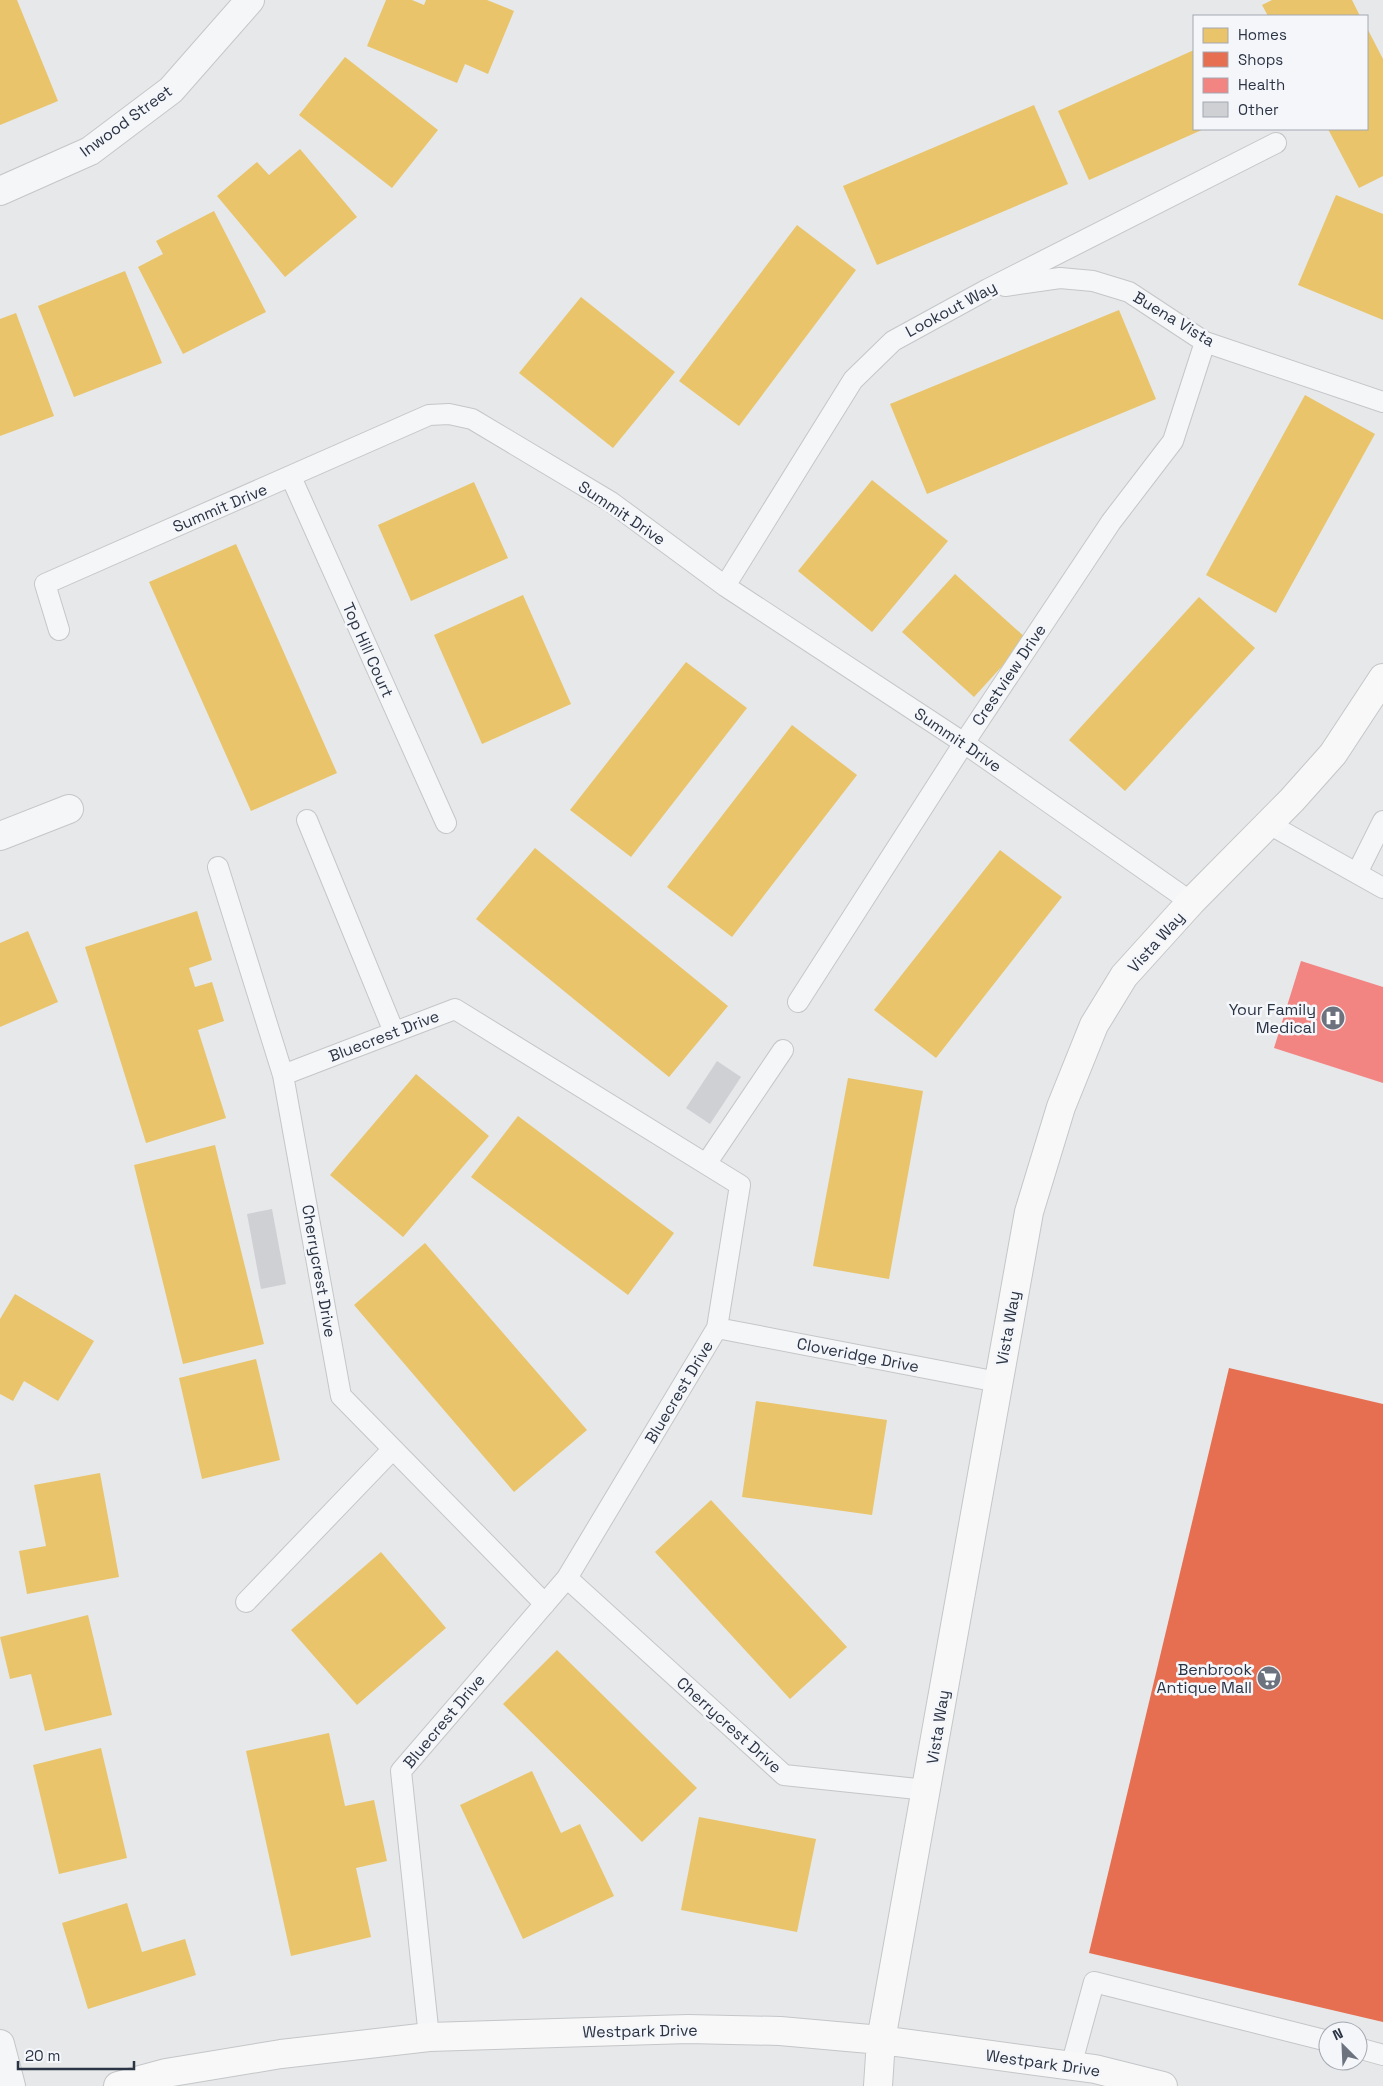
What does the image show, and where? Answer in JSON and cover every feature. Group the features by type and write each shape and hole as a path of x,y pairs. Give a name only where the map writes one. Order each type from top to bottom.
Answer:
{"street":[{"name":"Inwood Street","path":"0,191 90,151 171,90 250,0"},
{"name":"Vista Way","path":"878,2086 881,2040 1029,1212 1061,1107 1094,1025 1124,976 1191,902 1269,824 1333,754 1383,678"},
{"path":"0,836 69,808"},
{"name":"Westpark Drive","path":"118,2086 166,2073 280,2054 429,2037 688,2029 780,2031 881,2040 1095,2069 1163,2086"},
{"path":"0,2044 11,2086"}],"lane":[{"name":"Lookout Way","path":"724,586 853,380 893,341 988,289 1276,143"},
{"name":"Buena Vista","path":"988,289 1060,278 1093,281 1129,292 1205,342 1383,402"},
{"name":"Crestview Drive","path":"798,1002 964,743 1111,522 1173,441 1205,342"},
{"name":"Summit Drive","path":"59,630 45,584 429,415 449,414 472,419 611,502 724,586 964,743 1191,902"},
{"name":"Top Hill Court","path":"291,477 446,823"},
{"path":"307,820 394,1032"},
{"path":"1357,873 1383,822"},
{"path":"1269,824 1383,888"},
{"name":"Cherrycrest Drive","path":"218,867 283,1074 341,1396 544,1604"},
{"name":"Bluecrest Drive","path":"283,1074 454,1009 740,1185 717,1328 567,1578 401,1771 429,2037"},
{"path":"706,1164 783,1050"},
{"name":"Cloveridge Drive","path":"717,1328 998,1382"},
{"path":"246,1602 393,1449"},
{"name":"Cherrycrest Drive","path":"567,1578 784,1775 927,1790"},
{"path":"1071,2066 1094,1982 1318,2038"},
{"path":"1368,2051 1383,2055"}],"building: Homes":[{"path":"0,0 17,0 58,101 0,125"},
{"path":"386,0 412,0 424,5 426,0 487,0 514,11 488,74 465,64 457,83 367,46"},
{"path":"1272,0 1352,0 1360,15 1267,15 1262,5"},
{"path":"1368,30 1383,59 1383,176 1359,188 1329,130 1368,130"},
{"path":"1193,50 1193,130 1202,130 1089,180 1058,111"},
{"path":"345,57 438,130 392,188 299,115"},
{"path":"1034,105 1068,184 877,265 843,186"},
{"path":"300,149 357,217 285,277 217,196 257,162 269,175"},
{"path":"1336,195 1383,214 1383,320 1298,285"},
{"path":"214,211 266,312 183,354 138,267 163,254 156,241"},
{"path":"797,225 856,270 739,426 679,381"},
{"path":"125,271 162,363 74,397 38,306"},
{"path":"581,297 675,372 613,448 519,373"},
{"path":"1119,310 1156,399 927,494 890,404"},
{"path":"16,313 54,416 0,436 0,319"},
{"path":"1305,395 1375,434 1276,613 1206,575"},
{"path":"872,480 948,541 872,632 798,571"},
{"path":"474,482 508,558 411,601 378,525"},
{"path":"236,544 337,773 251,811 149,582"},
{"path":"955,574 1027,639 974,697 902,632"},
{"path":"523,595 571,704 482,744 434,635"},
{"path":"1199,597 1255,648 1125,791 1069,740"},
{"path":"686,662 747,708 631,857 570,810"},
{"path":"792,725 857,775 732,937 667,887"},
{"path":"535,848 728,1006 669,1077 476,919"},
{"path":"1000,850 1062,897 936,1058 874,1010"},
{"path":"197,911 212,960 189,968 195,987 212,982 224,1021 198,1030 226,1118 146,1143 85,947"},
{"path":"28,931 58,1002 0,1027 0,943"},
{"path":"416,1074 489,1136 403,1237 330,1175"},
{"path":"848,1078 923,1091 889,1279 813,1266"},
{"path":"518,1116 674,1233 628,1295 471,1177"},
{"path":"215,1145 264,1344 183,1364 134,1165"},
{"path":"425,1243 587,1430 514,1492 354,1305"},
{"path":"15,1294 94,1341 58,1401 24,1381 13,1401 0,1394 0,1319"},
{"path":"256,1359 280,1460 202,1479 179,1378"},
{"path":"756,1401 887,1420 872,1515 742,1497"},
{"path":"100,1473 119,1577 27,1594 19,1551 46,1546 34,1485"},
{"path":"711,1500 847,1647 790,1699 655,1552"},
{"path":"381,1552 446,1628 357,1705 291,1630"},
{"path":"88,1615 112,1715 45,1731 31,1674 10,1679 0,1637"},
{"path":"557,1650 697,1788 642,1842 503,1704"},
{"path":"329,1733 345,1806 374,1800 387,1861 356,1868 371,1937 291,1956 246,1751"},
{"path":"101,1748 127,1858 59,1874 33,1765"},
{"path":"532,1771 561,1833 580,1824 614,1896 523,1939 460,1805"},
{"path":"699,1817 816,1839 797,1932 681,1910"},
{"path":"127,1903 142,1952 185,1939 196,1975 88,2009 62,1923"}],"building: Shops":[{"name":"Benbrook Antique Mall","path":"1229,1368 1383,1404 1383,2022 1089,1953"}],"building: Health":[{"name":"Your Family Medical","path":"1301,961 1383,987 1383,1083 1274,1048"}],"building: Other":[{"path":"717,1061 741,1077 710,1124 686,1108"},
{"path":"272,1209 286,1284 261,1289 247,1214"}],"place":[{"name":"Your Family Medical","path":"1333,1018"},
{"name":"Benbrook Antique Mall","path":"1269,1678"}]}
